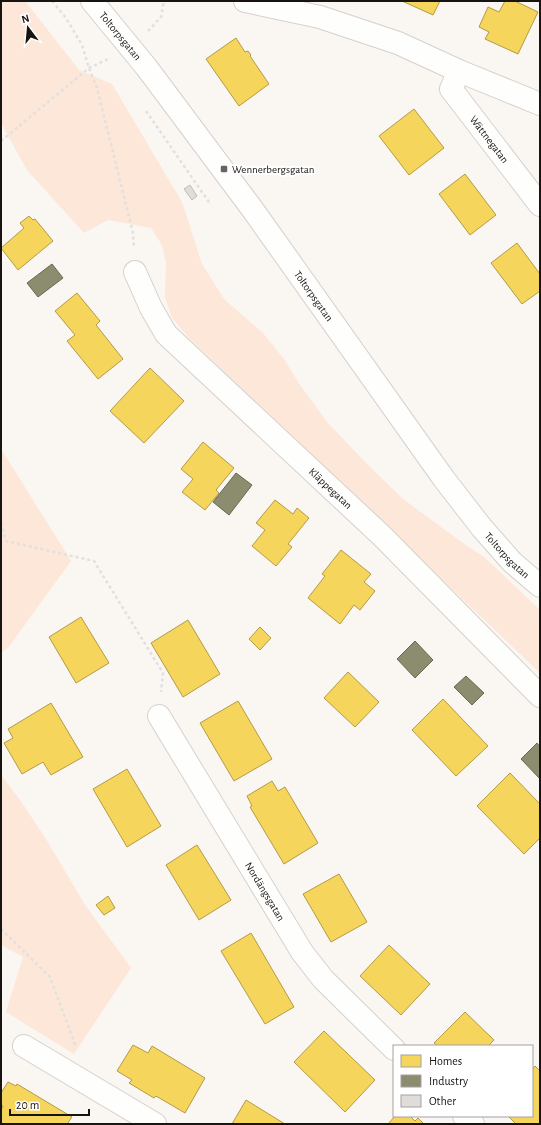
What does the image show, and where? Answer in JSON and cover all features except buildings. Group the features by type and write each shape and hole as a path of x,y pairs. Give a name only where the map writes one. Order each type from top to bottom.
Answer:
{"street":[{"name":"Toltorpsgatan","path":"92,1 147,68 254,210 463,504 512,562 540,586"},
{"path":"244,1 320,17 398,43 459,71 540,104"},
{"name":"Wättnegatan","path":"459,71 451,89 540,205"},
{"name":"Kläppegatan","path":"135,272 151,308 166,334 383,538 540,696"},
{"name":"Nordängsgatan","path":"159,716 302,952 323,979 393,1048"},
{"path":"24,1046 155,1124"},
{"path":"465,1117 473,1124"}],"path":[{"path":"52,1 66,18 82,45 97,88 133,233 135,272"},
{"path":"1,141 90,68"},
{"path":"143,108 211,205"},
{"path":"204,195 209,193"},
{"path":"1,523 6,541 94,561 163,673 159,716"},
{"path":"1,929 50,977 77,1049"}],"shaded area":[{"path":"1,1 25,1 79,70 112,84 182,202 202,264 224,299 263,333 284,359 300,385 328,423 403,499 484,557 540,610 540,673 190,339 172,318 165,297 166,262 162,245 151,228 108,220 84,233 27,170 1,123"},
{"path":"1,449 71,561 8,648 1,653"},
{"path":"1,775 46,839 85,905 131,968 74,1054 6,1012 23,957 1,945"}],"place":[{"name":"Wennerbergsgatan","path":"224,169"}]}
